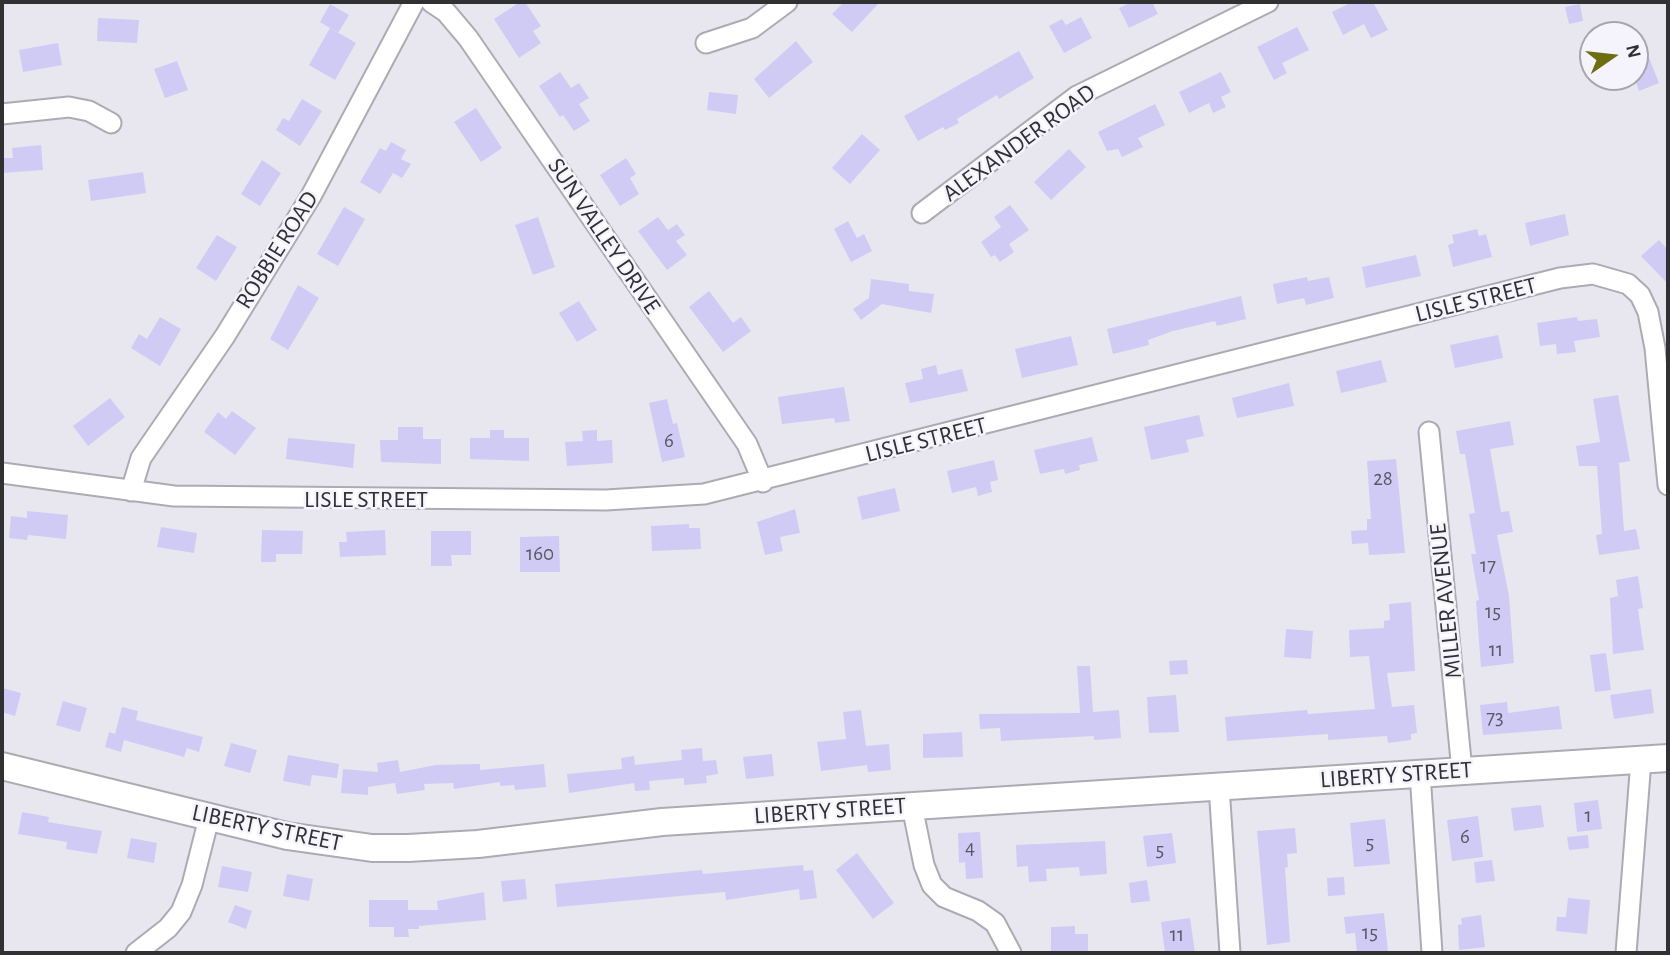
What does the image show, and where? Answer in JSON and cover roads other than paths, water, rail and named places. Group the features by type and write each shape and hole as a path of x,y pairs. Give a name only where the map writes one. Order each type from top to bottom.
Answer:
{"main road":[{"name":"LIBERTY STREET","path":"2,766 209,818 331,843 372,848 425,848 639,824 1668,758"}],"street":[{"name":"ROBBIE ROAD","path":"131,492 141,458 225,335 323,176 414,2"},
{"name":"SUN VALLEY DRIVE","path":"431,2 446,12 468,37 747,444 763,482"},
{"path":"706,43 752,28 787,2"},
{"name":"ALEXANDER ROAD","path":"922,212 1077,96 1268,2"},
{"path":"2,114 69,107 89,111 111,123"},
{"name":"LISLE STREET","path":"2,473 174,496 306,500 606,500 704,494 763,482 1560,278 1593,274 1628,284 1640,295 1648,312 1655,348 1668,485"},
{"name":"MILLER AVENUE","path":"1429,432 1462,771"},
{"path":"1626,953 1641,760"},
{"path":"1420,774 1432,953"},
{"path":"1219,786 1230,953"},
{"path":"912,806 924,865 932,885 944,897 978,911 995,923 1011,953"},
{"path":"136,953 168,928 181,912 192,885 209,818"}]}
